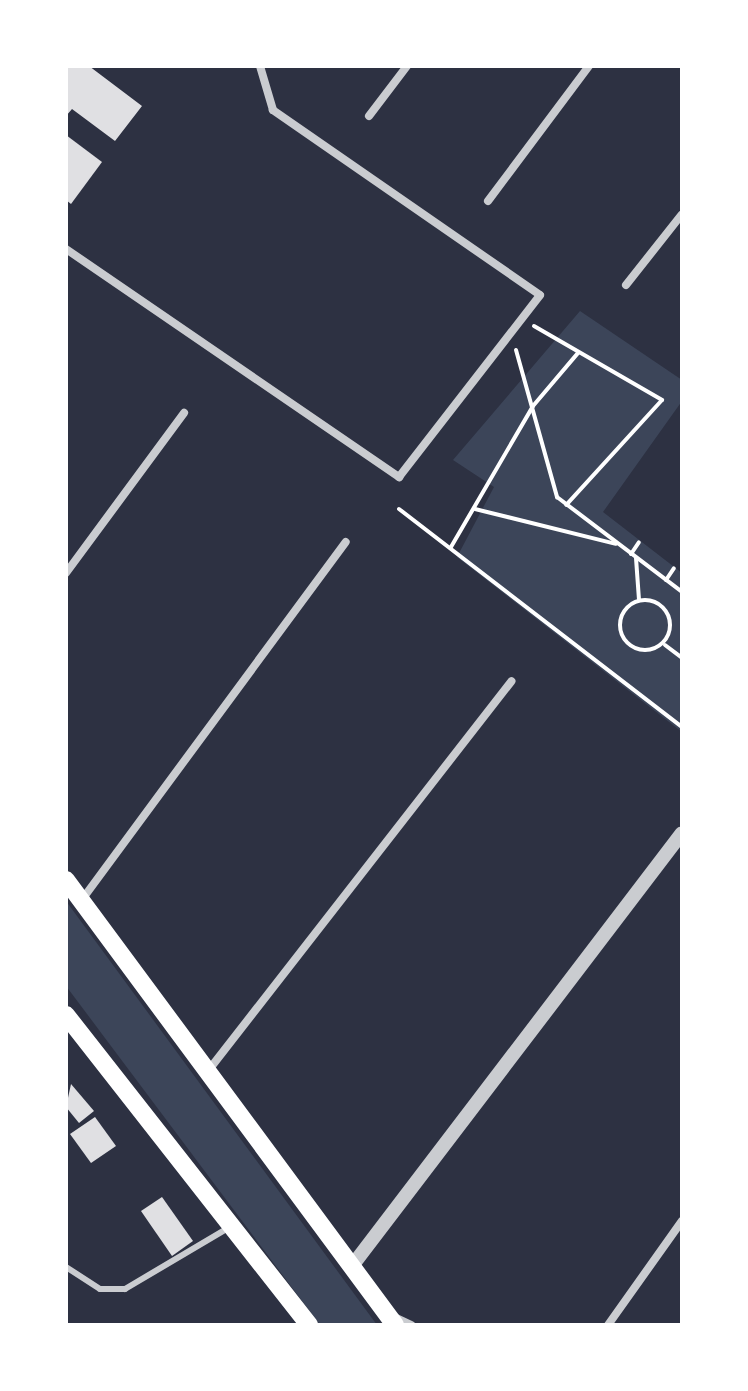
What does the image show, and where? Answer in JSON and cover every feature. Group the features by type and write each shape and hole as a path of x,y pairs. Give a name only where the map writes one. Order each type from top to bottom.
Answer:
{"main road":[{"path":"66,880 391,1320"},
{"path":"66,1015 309,1325"}],"street":[{"path":"66,249 93,273 399,477 540,295 273,110 260,66"},
{"path":"369,116 407,66"},
{"path":"488,201 589,66"},
{"path":"626,285 682,214"},
{"path":"66,573 184,413"},
{"path":"81,901 346,542"},
{"path":"208,1071 512,681"},
{"path":"352,1266 682,833"},
{"path":"608,1325 682,1221"},
{"path":"391,1320 411,1325"}],"lane":[{"path":"66,1267 100,1289 125,1289 230,1227"}],"path":[{"path":"522,319 662,400 566,505"},
{"path":"511,333 557,497 682,592"},
{"path":"451,547 533,406 578,353"},
{"path":"399,509 682,727"},
{"path":"475,509 619,545"},
{"path":"639,542 633,556 639,600"},
{"path":"666,580 674,568"},
{"path":"665,644 668,616 650,600 639,600 626,610 622,633 635,648 665,644 682,658"}],"shaded area":[{"path":"580,311 682,380 682,401 603,512 682,573 682,732 457,557 494,487 453,460"},
{"path":"66,901 377,1325 320,1325 66,986"}],"building":[{"path":"66,66 89,66 142,106 115,141 72,109 66,116"},
{"path":"66,135 102,162 71,204 66,200"},
{"path":"71,1084 94,1111 79,1123 66,1107"},
{"path":"95,1117 116,1146 91,1163 70,1134"},
{"path":"162,1197 193,1241 172,1256 141,1211"}]}
